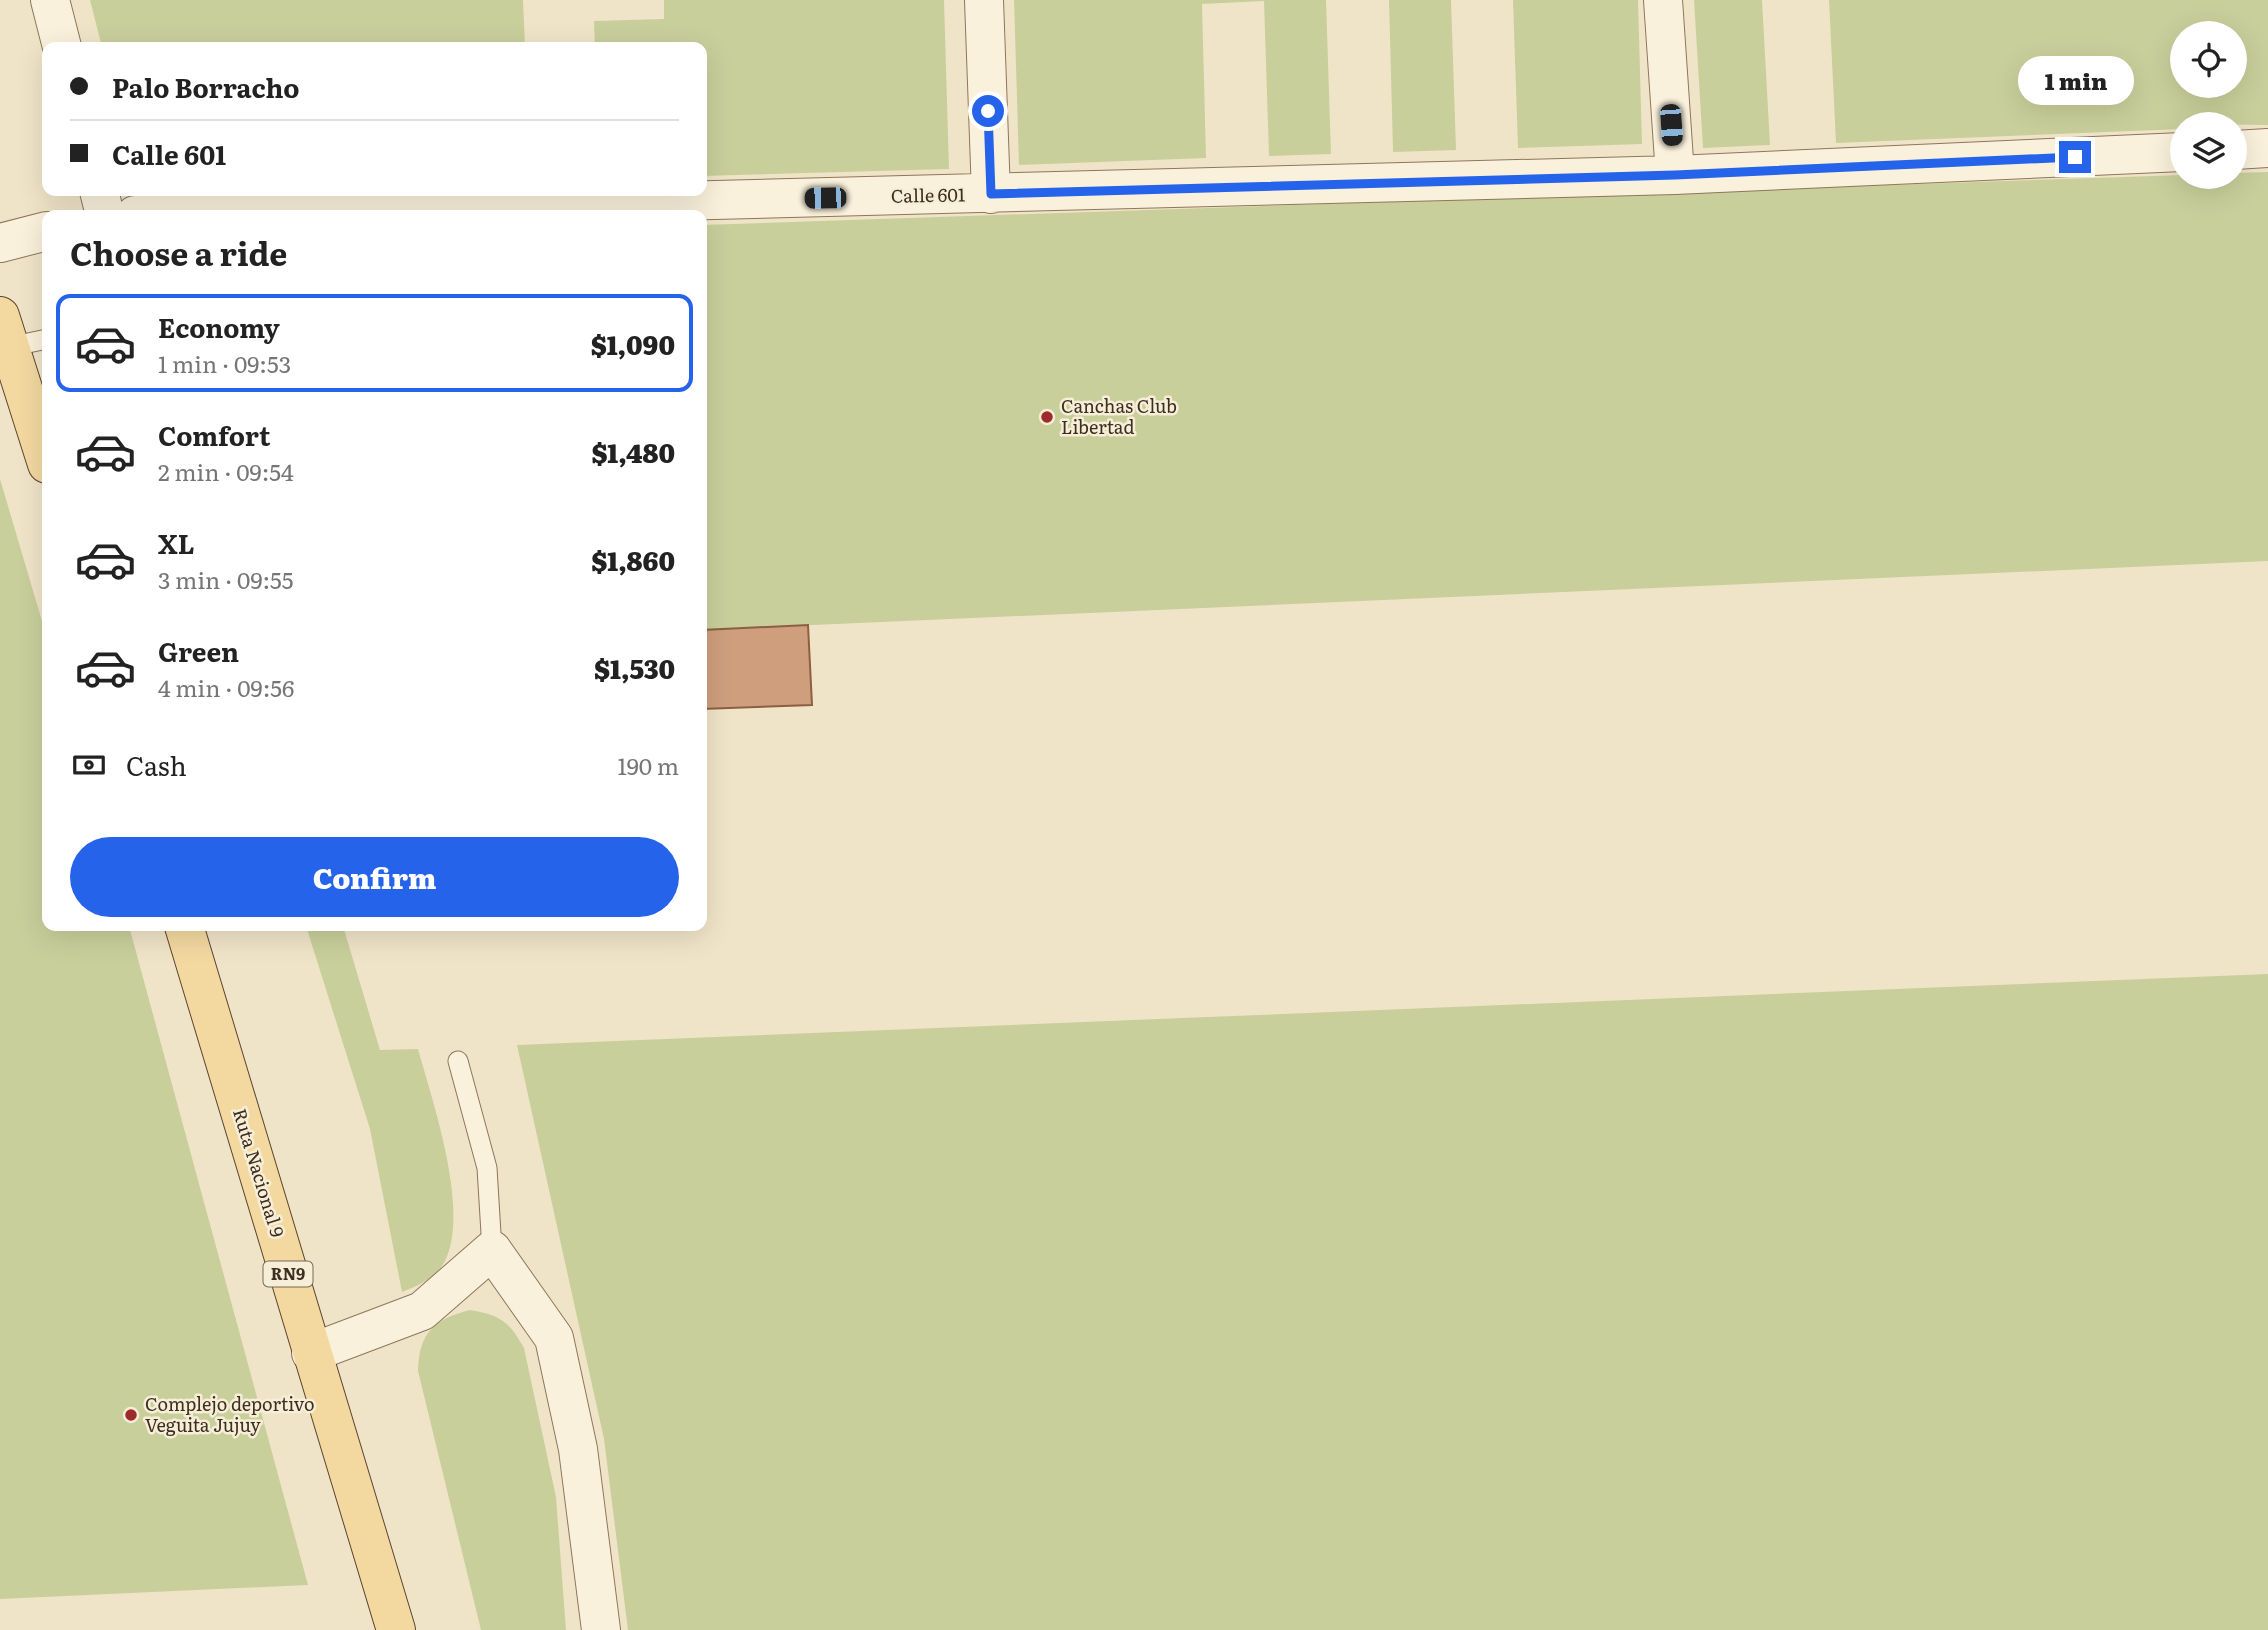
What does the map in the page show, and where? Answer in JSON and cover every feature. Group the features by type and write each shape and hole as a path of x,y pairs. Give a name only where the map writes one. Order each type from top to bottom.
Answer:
{"main road":[{"path":"4,331 12,384 42,453"},
{"name":"Ruta Nacional 9","path":"185,931 396,1627"}],"street":[{"path":"50,0 61,42"},
{"path":"984,0 991,194"},
{"path":"1663,0 1675,175"},
{"path":"2247,149 2268,148"},
{"name":"Calle 601","path":"339,210 1675,175 2170,153"},
{"path":"0,243 42,232"},
{"path":"311,1353 422,1311 492,1250 554,1338 578,1449 601,1630"}],"lane":[{"path":"4,331 42,338"},
{"path":"458,1061 487,1168 492,1250"}],"green space":[{"path":"90,0 523,0 525,42 101,42"},
{"path":"664,0 944,0 949,169 707,176 707,42 595,42 594,21 664,19"},
{"path":"1014,0 1326,0 1331,154 1269,156 1264,1 1202,4 1206,158 1019,165"},
{"path":"1389,0 1451,0 1456,150 1393,152"},
{"path":"1513,0 1638,0 1642,144 1518,148"},
{"path":"1694,0 1762,0 1770,145 1703,148"},
{"path":"1829,0 2268,0 2268,125 2247,125 2247,112 2170,112 2170,129 1836,143"},
{"path":"2268,172 2268,561 707,630 707,225 2170,175 2170,189 2247,189 2247,173"},
{"path":"0,479 42,621 42,931 130,931 308,1585 0,1599"},
{"path":"308,931 344,931 380,1050 418,1049 440,1126 451,1186 452,1239 445,1261 437,1272 402,1292 370,1129"},
{"path":"2268,974 2268,1630 628,1630 604,1439 517,1045"},
{"path":"470,1310 489,1314 503,1321 524,1348 556,1497 566,1630 481,1630 418,1371 425,1337 438,1323"}],"building":[{"path":"808,625 812,705 707,709 707,630"}],"place":[{"name":"Canchas Club Libertad","path":"1047,417"},
{"name":"Complejo deportivo Veguita Jujuy","path":"131,1415"}],"route":[{"path":"988,111 991,194 1675,175 2075,157"}]}
